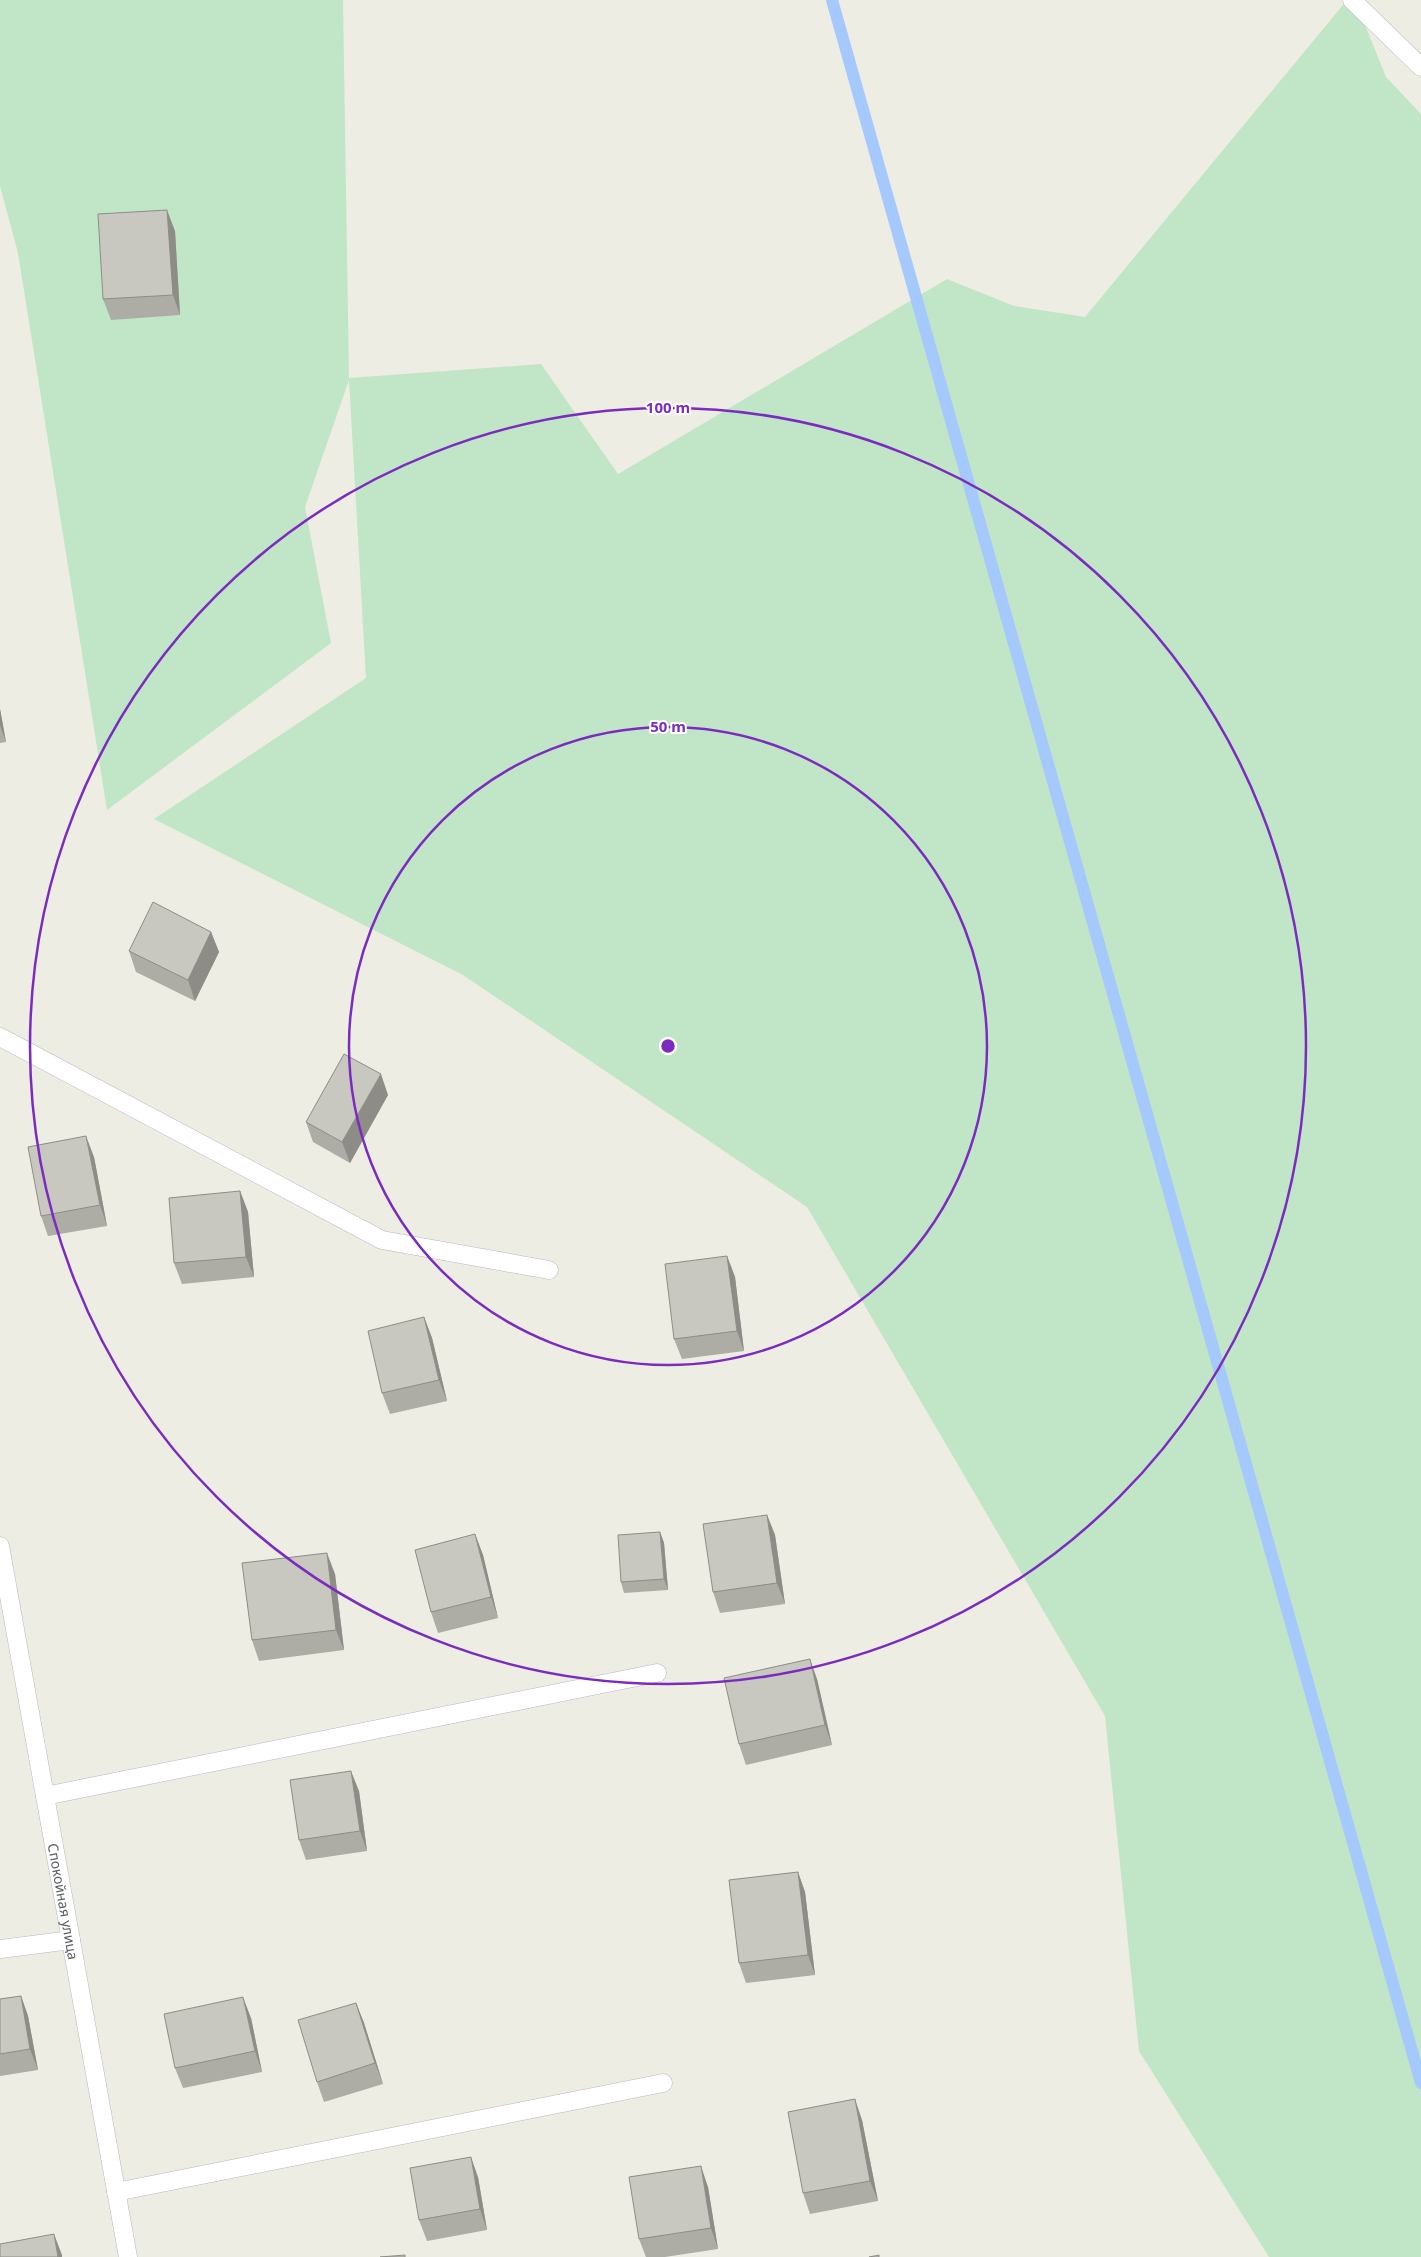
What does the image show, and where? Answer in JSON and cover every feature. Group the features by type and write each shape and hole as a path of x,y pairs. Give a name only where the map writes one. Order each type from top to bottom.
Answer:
{"lane":[{"path":"1352,0 1421,67"},
{"path":"0,1036 382,1240 549,1270"},
{"name":"Спокойная улица","path":"0,1546 128,2257"},
{"path":"45,1796 657,1673"},
{"path":"0,1949 71,1940"},
{"path":"116,2192 664,2083"}],"green space":[{"path":"0,0 343,0 349,378 541,364 618,474 947,279 1014,306 1085,317 1347,0 1355,0 1386,77 1421,114 1421,2257 1269,2257 1139,2051 1105,1716 807,1207 463,975 154,819 366,678 349,380 305,507 331,643 107,810 18,253 0,186"}],"building":[{"path":"167,210 173,295 103,299 98,214"},
{"path":"153,902 211,932 188,980 129,951"},
{"path":"344,1054 381,1074 342,1142 306,1122"},
{"path":"86,1136 100,1205 41,1216 28,1147"},
{"path":"240,1191 246,1257 174,1263 169,1198"},
{"path":"727,1256 737,1331 674,1339 665,1264"},
{"path":"424,1317 439,1380 382,1393 368,1331"},
{"path":"767,1515 777,1583 713,1592 703,1524"},
{"path":"660,1532 664,1579 621,1582 618,1535"},
{"path":"475,1534 491,1597 431,1612 415,1550"},
{"path":"327,1553 336,1630 252,1640 242,1563"},
{"path":"810,1659 825,1725 739,1744 724,1678"},
{"path":"351,1771 360,1831 299,1840 290,1780"},
{"path":"798,1872 808,1955 739,1963 729,1880"},
{"path":"21,1996 30,2049 0,2054 0,1999"},
{"path":"243,1997 255,2051 175,2068 164,2014"},
{"path":"356,2003 375,2063 317,2082 298,2020"},
{"path":"855,2099 870,2181 803,2193 788,2112"},
{"path":"471,2157 480,2209 419,2220 410,2168"},
{"path":"701,2166 711,2228 639,2239 629,2177"},
{"path":"54,2234 58,2257 0,2257 0,2244"},
{"path":"405,2255 405,2257 380,2257"}],"waterway":[{"path":"832,0 1421,2083"}]}
